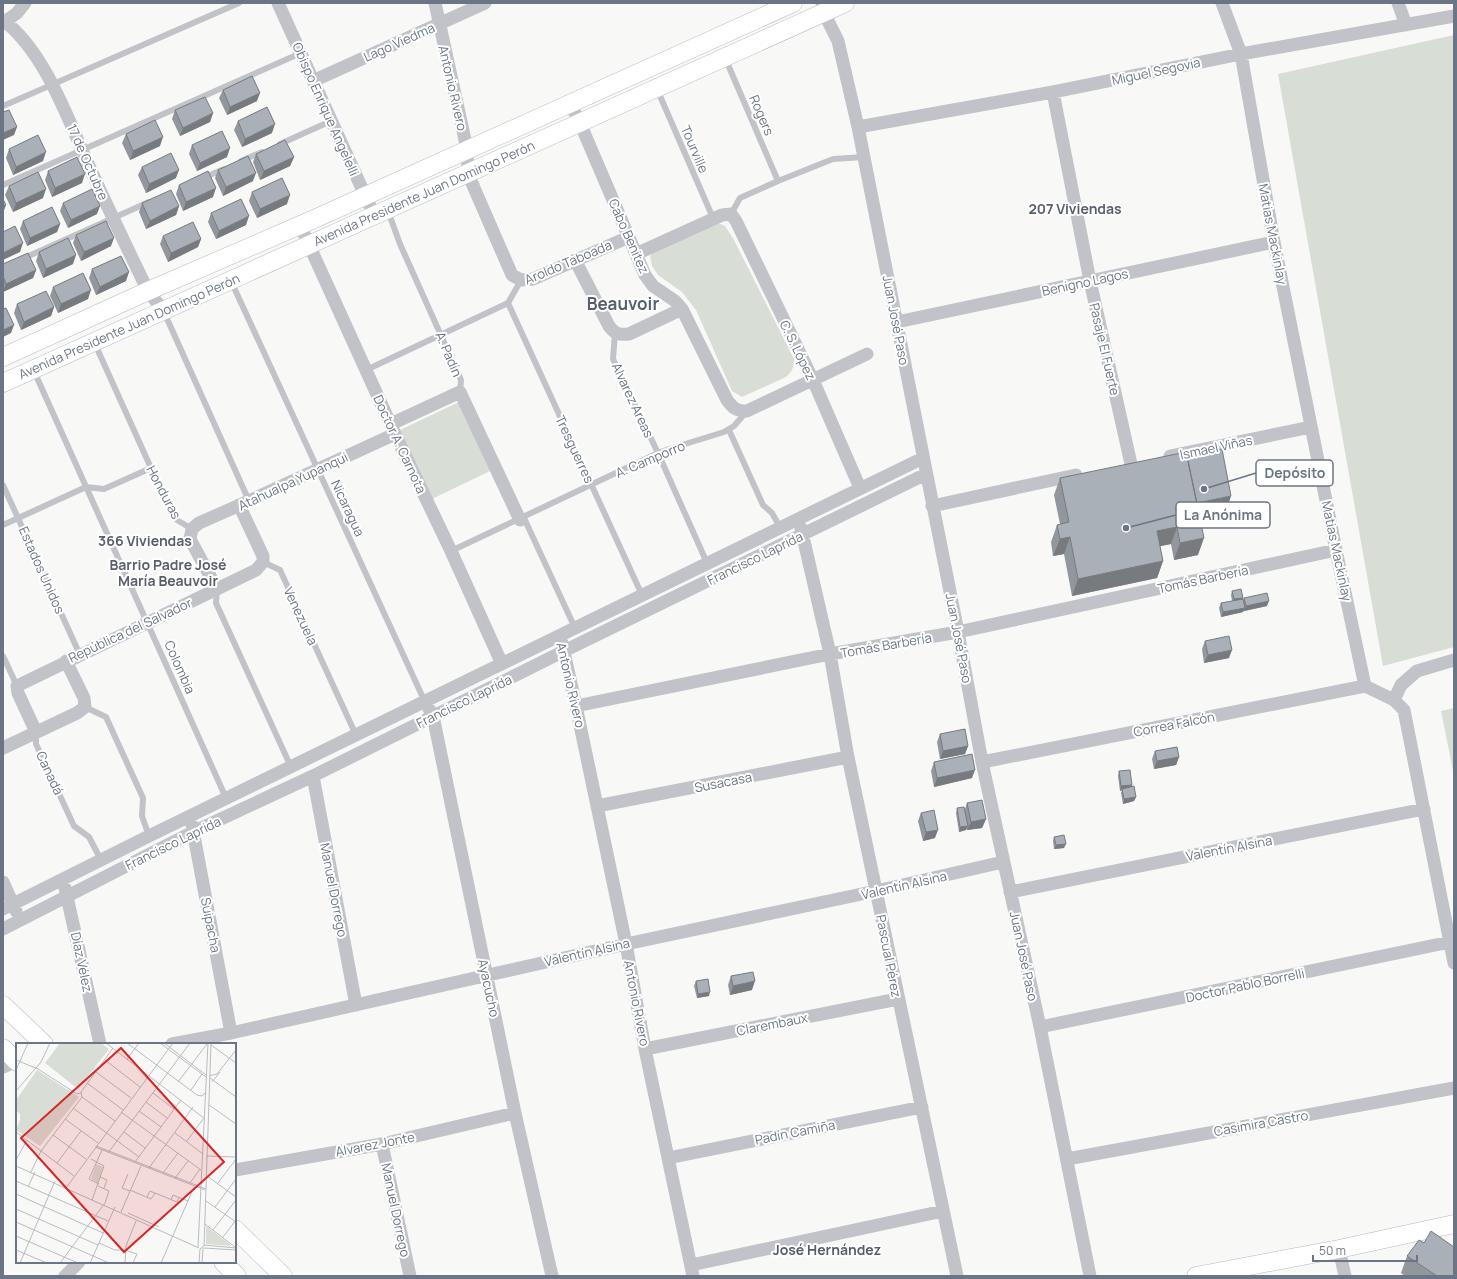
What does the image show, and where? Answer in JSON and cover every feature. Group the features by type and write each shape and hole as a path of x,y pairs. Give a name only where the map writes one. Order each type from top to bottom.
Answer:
{"main road":[{"name":"Avenida Presidente Juan Domingo Perón","path":"3,358 148,291 364,196 793,3"},
{"name":"Avenida Presidente Juan Domingo Perón","path":"3,383 725,58 823,8 845,3"},
{"path":"3,1005 43,1043"},
{"path":"3,1048 12,1063"},
{"path":"1196,1276 1454,1224"},
{"path":"236,1230 283,1276"},
{"path":"224,1263 237,1276"}],"street":[{"path":"4,22 26,3"},
{"name":"Obispo Enrique Angelelli","path":"278,3 364,196 381,212"},
{"name":"Antonio Rivero","path":"435,3 467,149"},
{"name":"Lago Viedma","path":"313,81 485,3"},
{"name":"Matias Mackinlay","path":"1222,3 1241,54 1274,242 1336,550 1366,686"},
{"path":"1398,3 1406,25"},
{"name":"Juan José Paso","path":"823,8 838,41 858,127 958,632 982,762 1040,1027 1090,1276"},
{"name":"Miguel Segovia","path":"858,127 1053,92 1241,54 1454,16"},
{"name":"17 de Octubre","path":"4,22 32,52 52,84 148,291 163,310"},
{"name":"Pasaje El Fuerte","path":"1053,92 1090,281 1131,464"},
{"name":"Cabo Benitez","path":"570,103 645,275 654,286 675,301 682,309 732,408 739,411 747,411"},
{"path":"467,149 468,174 512,275 521,280"},
{"path":"636,254 713,218 731,214"},
{"name":"C. S. López","path":"731,214 736,221 813,380 860,488"},
{"name":"Doctor A. Carnota","path":"300,224 308,245 502,664"},
{"name":"Aroldo Taboada","path":"521,280 533,278 629,237"},
{"name":"Benigno Lagos","path":"896,322 1274,242"},
{"path":"575,260 614,333 621,335 629,334 682,309"},
{"name":"A. Camporro","path":"747,411 867,354"},
{"name":"Atahualpa Yupanqui","path":"192,529 199,523 318,469 460,392"},
{"name":"A. Padín","path":"460,392 522,519"},
{"name":"Ismael Viñas","path":"1116,467 1311,427"},
{"name":"Francisco Laprida","path":"8,907 149,836 923,458"},
{"name":"Francisco Laprida","path":"3,929 193,832 313,776 564,651 926,474"},
{"path":"932,506 1085,474"},
{"path":"244,503 263,556 263,562"},
{"name":"Pascual Pérez","path":"799,518 830,654 848,757 957,1276"},
{"name":"Honduras","path":"192,529 190,538 217,589"},
{"name":"Tomás Barbería","path":"576,706 830,654 958,632 1336,550"},
{"name":"República del Salvador","path":"17,686 256,570 263,562"},
{"name":"Antonio Rivero","path":"560,635 626,944 668,1158 692,1270"},
{"path":"1394,700 1401,685 1417,670 1454,660"},
{"path":"3,748 77,714 84,707 84,698 66,661"},
{"name":"Canadá","path":"17,686 18,693 36,732"},
{"path":"1366,686 1394,700 1404,710 1454,963"},
{"name":"Correa Falcón","path":"982,762 1366,686"},
{"name":"Ayacucho","path":"426,702 433,716 515,1113 552,1276"},
{"name":"Susacasa","path":"597,806 848,757"},
{"name":"Manuel Dorrego","path":"313,776 356,1005"},
{"name":"Valentín Alsina","path":"1010,892 1424,809"},
{"name":"Suipacha","path":"190,817 231,1033"},
{"name":"Valentín Alsina","path":"177,1043 231,1033 626,944 876,891 1004,862"},
{"name":"Díaz Vélez","path":"63,879 100,1043"},
{"path":"3,882 8,907 20,920"},
{"name":"Doctor Pablo Borrelli","path":"1040,1027 1450,942"},
{"name":"Clarembaux","path":"646,1049 898,1000"},
{"name":"Casimira Castro","path":"1067,1159 1454,1088"},
{"name":"Padín Camiña","path":"668,1158 922,1107"},
{"name":"Alvarez Jonte","path":"236,1170 382,1144 515,1113"},
{"name":"Manuel Dorrego","path":"382,1144 410,1276"},
{"path":"692,1270 943,1211"},
{"path":"1339,1248 1344,1276"},
{"path":"66,1276 78,1263"}],"lane":[{"path":"3,106 239,3"},
{"path":"3,185 301,53"},
{"name":"Rogers","path":"725,58 778,181"},
{"name":"Tourville","path":"657,88 713,218"},
{"path":"273,147 331,121"},
{"path":"237,163 266,150"},
{"path":"731,214 740,198 778,181 833,159 864,157"},
{"path":"200,179 229,166"},
{"path":"17,261 156,198"},
{"name":"A. Padín","path":"381,212 400,244 461,380 460,392"},
{"name":"Nicaragua","path":"231,280 426,702"},
{"name":"Aroldo Taboada","path":"508,303 521,280"},
{"path":"366,370 508,303"},
{"name":"Tresguerres","path":"508,303 642,595"},
{"path":"163,310 244,503"},
{"name":"Alvarez Areas","path":"614,333 613,359 658,453 707,563"},
{"name":"Honduras","path":"94,342 151,468 177,520 192,529"},
{"name":"Colombia","path":"33,370 227,799"},
{"name":"A. Camporro","path":"451,551 522,519 669,448 724,432 734,426 747,411"},
{"path":"728,430 763,505 772,513 780,527"},
{"path":"3,525 86,487 104,489 151,468"},
{"name":"Estados Unidos","path":"3,484 80,655"},
{"name":"A. Padín","path":"522,519 575,628"},
{"name":"Venezuela","path":"263,562 280,570 356,735"},
{"name":"Honduras","path":"217,589 216,603 291,767"},
{"name":"Canadá","path":"3,656 17,686"},
{"path":"84,707 106,716 143,798 142,816 149,836"},
{"name":"Canadá","path":"36,732 36,744 74,826 89,837 101,860"}],"shaded area":[{"path":"1454,35 1454,647 1383,666 1278,74"},
{"path":"718,223 725,226 733,238 794,359 792,369 786,377 742,397 732,391 696,310 682,292 658,275 652,266 650,256 653,252"},
{"path":"459,402 490,471 432,499 400,430"},
{"path":"1454,708 1454,776 1441,711"}],"building":[{"path":"252,76 260,93 230,107 223,90"},
{"path":"205,97 213,113 183,128 175,110"},
{"path":"267,107 275,124 245,139 238,121"},
{"path":"9,110 17,127 3,133 3,112"},
{"path":"155,120 163,137 133,151 126,134"},
{"path":"222,131 230,148 200,163 192,145"},
{"path":"38,135 46,152 16,167 9,149"},
{"path":"285,140 294,157 264,171 256,154"},
{"path":"171,153 179,170 149,184 142,167"},
{"path":"248,156 256,173 226,187 218,170"},
{"path":"77,157 85,174 55,188 48,171"},
{"path":"208,171 216,188 186,202 179,185"},
{"path":"38,172 46,189 16,203 9,186"},
{"path":"282,178 290,195 260,209 252,192"},
{"path":"92,189 100,206 71,220 63,203"},
{"path":"171,190 179,206 150,221 142,203"},
{"path":"3,199 6,205 3,206"},
{"path":"241,199 249,216 219,231 211,213"},
{"path":"52,207 60,224 30,238 23,221"},
{"path":"106,221 114,238 84,252 76,235"},
{"path":"193,222 201,239 171,253 163,236"},
{"path":"15,226 23,243 3,253 3,232"},
{"path":"68,238 76,255 46,269 39,252"},
{"path":"28,253 36,270 6,284 3,276 3,264"},
{"path":"121,256 129,272 100,287 92,269"},
{"path":"83,273 91,290 61,304 53,287"},
{"path":"46,291 54,307 24,322 17,304"},
{"path":"6,308 14,325 3,330 3,309"},
{"path":"1222,449 1231,496 1197,503 1187,456"},
{"path":"1186,452 1204,538 1180,543 1177,527 1157,531 1163,561 1078,579 1070,537 1060,539 1057,525 1069,522 1060,478"},
{"path":"1241,589 1243,598 1234,599 1232,591"},
{"path":"1267,593 1269,601 1246,606 1244,598"},
{"path":"1243,599 1245,608 1223,612 1221,603"},
{"path":"1229,636 1232,650 1208,655 1205,641"},
{"path":"965,729 968,746 943,751 940,734"},
{"path":"1177,747 1179,757 1157,761 1155,751"},
{"path":"972,754 975,770 937,778 934,762"},
{"path":"1130,770 1132,785 1121,786 1119,771"},
{"path":"1134,786 1136,797 1124,799 1122,789"},
{"path":"982,800 986,819 971,822 967,803"},
{"path":"964,807 968,826 960,827 957,808"},
{"path":"934,810 938,830 926,832 921,813"},
{"path":"1064,835 1066,844 1056,845 1054,837"},
{"path":"753,972 755,981 733,986 731,976"},
{"path":"708,979 710,992 698,994 696,981"},
{"path":"1431,1231 1454,1247 1454,1276 1437,1276 1407,1256 1419,1240 1424,1243"}],"place":[{"name":"Depósito","path":"1204,489"},
{"name":"La Anónima","path":"1126,528"}],"district":[{"name":"207 Viviendas","path":"1075,208"},
{"name":"Beauvoir","path":"623,303"},
{"name":"366 Viviendas","path":"145,540"},
{"name":"Barrio Padre José María Beauvoir","path":"168,572"},
{"name":"José Hernández","path":"827,1249"}]}
